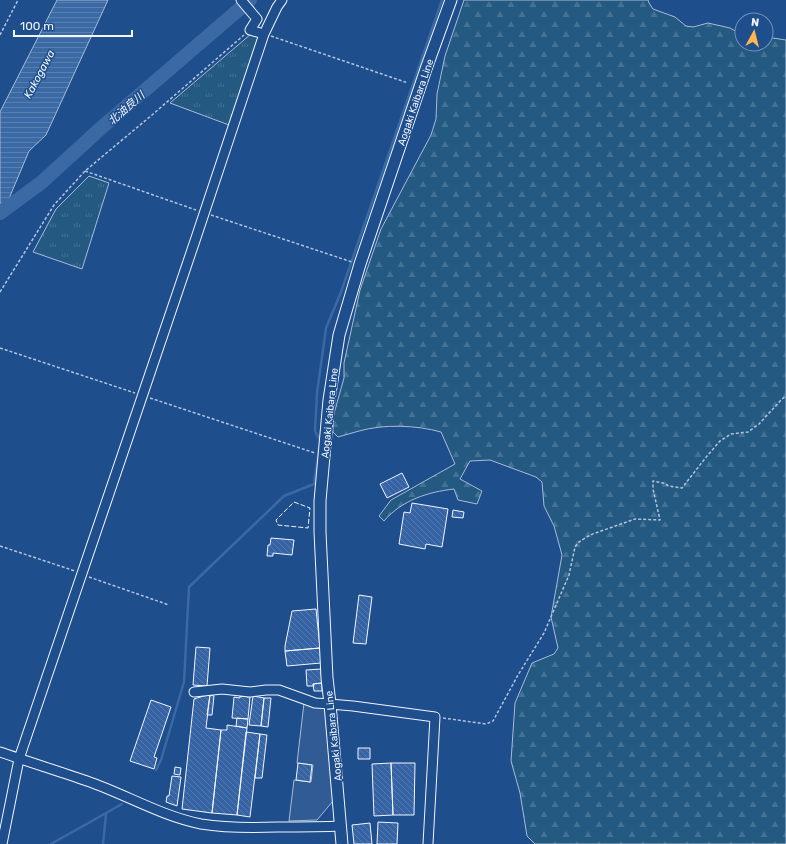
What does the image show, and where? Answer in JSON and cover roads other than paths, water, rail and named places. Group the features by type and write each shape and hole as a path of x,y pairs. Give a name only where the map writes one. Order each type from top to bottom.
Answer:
{"main road":[{"name":"Aogaki Kaibara Line","path":"342,844 327,678 320,532 320,501 329,400 339,335 360,264 451,0"}],"street":[{"path":"241,0 257,19 250,30 264,34"},
{"path":"2,844 19,759 205,213 264,34 282,0"},
{"path":"194,692 222,689 250,692 279,690 315,703 435,717 428,844"},
{"path":"0,752 88,781 181,819 201,824 223,827 255,828 341,826"}],"water":[{"name":"Kakogawa","path":"57,0 108,0 46,135 29,151 0,220 0,112"}],"waterway":[{"name":"北油良川","path":"0,213 42,182 101,128 250,0"},
{"path":"156,770 161,760 184,682 189,587 284,496 314,484 320,441 315,431 317,393 326,328 341,292 442,0"},
{"path":"51,844 122,804"},
{"path":"103,844 106,814"}]}
